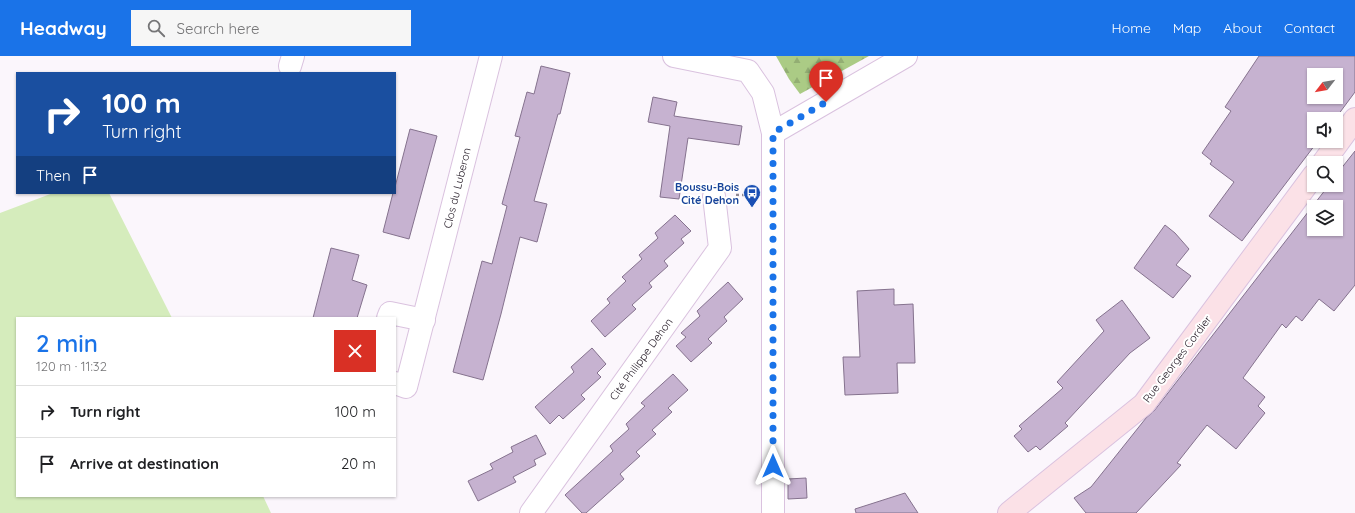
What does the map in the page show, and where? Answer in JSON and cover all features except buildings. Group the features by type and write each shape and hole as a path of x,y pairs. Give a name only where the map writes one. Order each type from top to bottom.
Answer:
{"street":[{"name":"Clos du Luberon","path":"396,383 406,387 491,56"},
{"path":"674,56 748,71 763,93 773,133 772,513"},
{"path":"773,133 906,56"},
{"path":"1328,156 1355,119"},
{"name":"Rue Georges Cordier","path":"1009,513 1144,404 1307,184"},
{"name":"Cité Philippe Dehon","path":"531,513 720,248 714,196"},
{"path":"388,317 390,313 424,320"}],"green space":[{"path":"776,56 869,56 800,94 789,79"},
{"path":"50,194 110,194 171,317 16,317 16,497 263,497 271,513 0,513 0,213"}],"place":[{"name":"Boussu-Bois Cité Dehon","path":"752,208"}],"route":[{"path":"773,466 773,133 826,102"}]}
